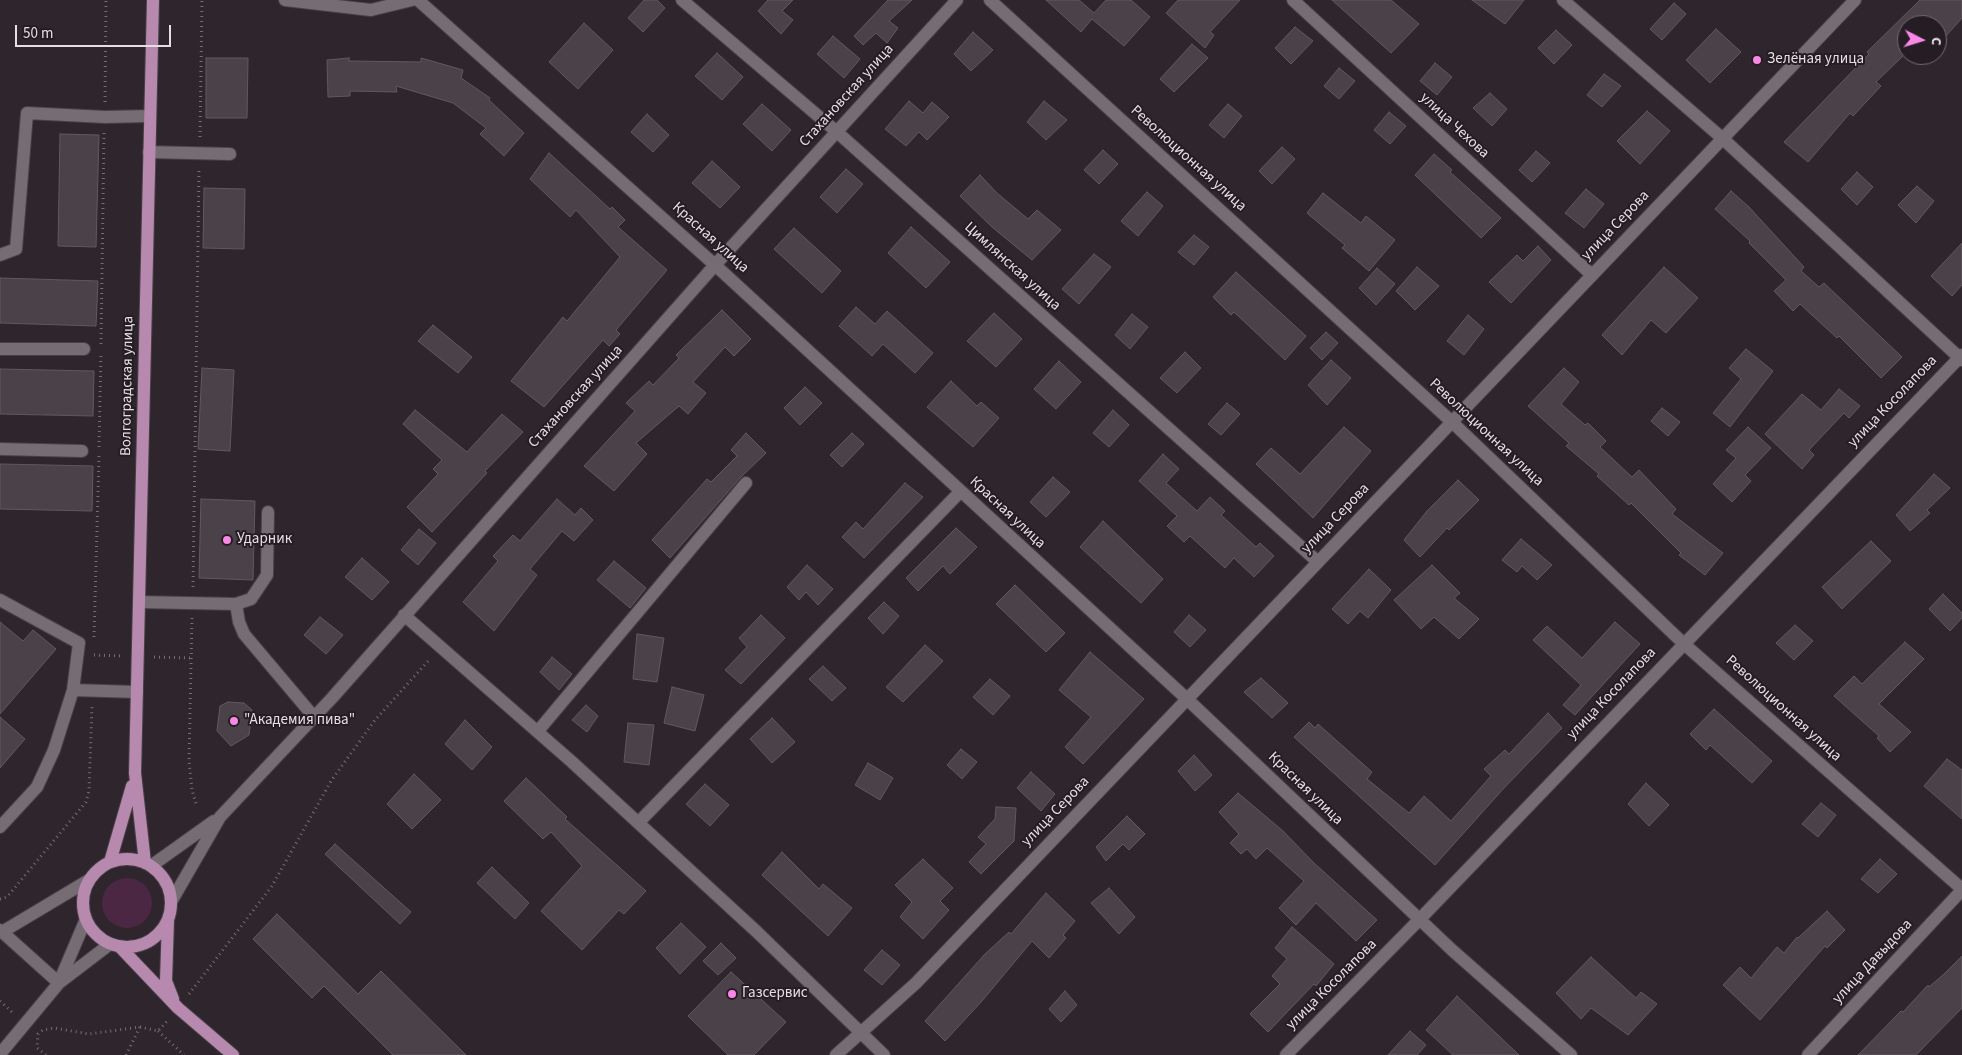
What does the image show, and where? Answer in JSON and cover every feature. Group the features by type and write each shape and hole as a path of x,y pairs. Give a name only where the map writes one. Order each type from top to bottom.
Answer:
{"main road":[{"name":"Волгоградская улица","path":"110,862 127,810 134,773 152,0"},
{"name":"Волгоградская улица","path":"134,773 148,864"},
{"path":"178,1008 166,982 168,918 171,902 165,882 148,864 122,859 110,862 100,868 89,880 83,895 86,919 92,930 115,945 178,1008 233,1055"},
{"path":"115,945 143,944 154,938 168,918"}],"street":[{"path":"285,0 371,10 412,0"},
{"name":"Красная улица","path":"418,0 715,265 1187,699 1419,920 1570,1055"},
{"name":"Цимлянская улица","path":"682,0 837,132 1318,562"},
{"name":"Стахановская улица","path":"171,902 220,817 314,717 715,265 957,0"},
{"name":"Революционная улица","path":"990,0 1452,422 1683,642 1962,890"},
{"name":"улица Чехова","path":"1293,0 1592,275"},
{"path":"1563,0 1722,138 1961,357"},
{"name":"улица Серова","path":"836,1055 916,983 1592,275 1722,138 1846,3"},
{"path":"0,255 16,249 28,113 105,117 150,116"},
{"path":"149,152 230,154"},
{"path":"0,349 84,349"},
{"name":"улица Косолапова","path":"1286,1055 1419,920 1683,642 1961,357"},
{"path":"0,449 82,451"},
{"path":"538,732 746,483"},
{"path":"638,823 960,492"},
{"path":"139,602 236,604 251,599 267,575 268,512"},
{"path":"0,600 79,643 73,690 54,750 37,787 0,827"},
{"path":"236,604 238,622 244,634 314,717"},
{"path":"404,616 538,732 638,823 757,932 884,1055"},
{"path":"73,690 137,692"},
{"name":"Стахановская улица","path":"148,864 220,817"},
{"path":"59,983 1,931 89,880"},
{"name":"улица Давыдова","path":"1808,1055 1962,890"},
{"path":"59,983 86,919"},
{"path":"0,1054 59,983 115,945"}],"path":[{"path":"197,808 192,790 189,761 202,0"},
{"path":"158,1031 178,1008 272,886 331,781 375,720 440,647"},
{"path":"126,1055 140,1027"},
{"path":"46,1055 38,1048 38,1034 43,1030 54,1028 90,1034 140,1027 158,1031 184,1055"}],"shaded area":[{"path":"122,878 132,878 145,885 152,898 152,908 145,921 132,928 122,928 113,924 106,917 102,908 102,898 106,889 113,882"}],"building":[{"path":"644,0 657,0 665,8 643,32 628,18"},
{"path":"768,0 793,0 782,11 793,20 781,34 758,11"},
{"path":"888,0 912,0 889,21 898,28 887,43 876,33 863,45 854,36"},
{"path":"1046,0 1079,0 1094,13 1106,0 1131,0 1150,17 1124,46 1092,19 1081,32"},
{"path":"1178,0 1240,0 1210,32 1214,35 1205,48 1166,13"},
{"path":"1332,0 1391,0 1419,24 1391,53"},
{"path":"1472,0 1524,0 1505,24"},
{"path":"1920,0 1962,0 1962,18 1947,35 1947,15 1905,15"},
{"path":"1674,3 1686,14 1662,40 1650,29"},
{"path":"584,23 613,50 578,89 549,62"},
{"path":"1897,23 1897,62 1876,82 1881,86 1853,116 1850,113 1808,162 1784,142 1869,54 1867,52"},
{"path":"1295,27 1313,41 1291,64 1275,48"},
{"path":"1716,29 1741,52 1710,83 1686,60"},
{"path":"1556,30 1572,45 1554,64 1538,48"},
{"path":"973,32 993,50 971,71 954,54"},
{"path":"833,36 860,59 844,78 817,54"},
{"path":"1192,44 1208,58 1174,92 1160,79"},
{"path":"717,53 743,77 722,100 695,76"},
{"path":"206,58 248,58 247,118 206,118"},
{"path":"349,58 349,61 421,62 421,58 463,70 461,78 490,98 489,100 524,133 504,156 480,134 486,128 453,103 396,86 397,92 350,91 350,96 328,97 327,60"},
{"path":"1435,63 1452,77 1437,95 1420,81"},
{"path":"1339,68 1355,81 1339,99 1324,86"},
{"path":"1604,74 1621,86 1602,107 1587,95"},
{"path":"1490,93 1507,109 1492,126 1473,108"},
{"path":"909,101 923,113 932,102 949,117 927,140 919,132 906,146 885,129"},
{"path":"1044,101 1067,120 1046,140 1027,122"},
{"path":"762,104 791,130 772,151 743,124"},
{"path":"1228,104 1242,116 1224,138 1209,125"},
{"path":"1647,111 1670,131 1640,164 1617,141"},
{"path":"1389,112 1406,126 1390,144 1374,130"},
{"path":"647,114 669,135 653,152 631,132"},
{"path":"60,134 99,135 96,247 58,246"},
{"path":"1282,147 1295,159 1272,184 1259,171"},
{"path":"1103,150 1118,164 1099,184 1084,170"},
{"path":"1536,151 1550,163 1532,182 1519,170"},
{"path":"549,153 610,209 612,207 625,220 618,227 667,270 616,330 620,334 609,346 603,340 544,407 511,381 563,317 567,321 620,257 576,210 570,217 530,179"},
{"path":"1434,154 1452,170 1450,172 1501,218 1481,238 1415,175"},
{"path":"712,161 740,187 720,208 692,183"},
{"path":"846,169 863,184 837,213 820,197"},
{"path":"1857,172 1873,187 1857,205 1841,189"},
{"path":"980,175 997,193 1028,219 1037,210 1061,230 1032,260 992,227 960,196"},
{"path":"1917,186 1934,201 1916,223 1898,205"},
{"path":"204,188 245,189 244,249 203,248"},
{"path":"1586,189 1604,204 1584,228 1565,213"},
{"path":"1731,191 1749,207 1804,267 1801,271 1819,287 1824,283 1902,357 1881,378 1839,336 1837,338 1800,304 1793,311 1774,291 1786,280 1749,243 1750,241 1715,209"},
{"path":"1147,192 1163,206 1138,236 1121,221"},
{"path":"1323,193 1361,223 1366,216 1395,240 1369,271 1342,248 1345,245 1307,213"},
{"path":"911,227 950,262 926,288 888,253"},
{"path":"794,228 841,271 822,293 774,249"},
{"path":"1194,235 1209,247 1194,265 1178,252"},
{"path":"1962,243 1962,285 1952,296 1931,276"},
{"path":"1538,246 1551,260 1511,303 1489,282 1517,255 1523,261"},
{"path":"1094,254 1111,267 1079,304 1062,289"},
{"path":"1417,267 1439,286 1415,310 1396,291"},
{"path":"1664,267 1698,298 1666,333 1651,320 1622,355 1602,335"},
{"path":"1377,268 1395,284 1376,305 1359,288"},
{"path":"1236,272 1306,336 1285,360 1234,312 1231,315 1213,297"},
{"path":"0,278 98,281 96,326 0,323"},
{"path":"856,307 875,324 887,311 933,353 915,373 883,344 872,356 839,326"},
{"path":"722,310 751,339 734,356 725,347 693,382 706,393 688,414 679,406 636,443 647,454 614,491 584,466 635,411 626,403 649,381 653,385 679,358 676,355"},
{"path":"994,313 1022,339 996,367 967,341"},
{"path":"1132,314 1148,327 1130,349 1115,335"},
{"path":"1468,315 1484,329 1464,355 1447,341"},
{"path":"433,325 472,357 458,373 418,341"},
{"path":"1326,332 1338,343 1322,360 1310,348"},
{"path":"1746,349 1773,371 1730,427 1713,413 1741,379 1729,368"},
{"path":"1185,352 1201,368 1177,393 1160,378"},
{"path":"1331,360 1351,378 1327,405 1308,385"},
{"path":"1059,361 1081,382 1056,409 1034,389"},
{"path":"202,368 234,370 230,451 198,449"},
{"path":"1564,368 1579,382 1561,404 1585,425 1588,423 1606,441 1600,447 1632,477 1639,470 1676,509 1672,514 1723,553 1705,575 1679,555 1681,553 1631,503 1629,505 1597,476 1599,474 1566,446 1569,443 1528,406"},
{"path":"0,369 94,371 93,416 0,414"},
{"path":"951,381 977,406 981,402 999,418 973,447 927,407"},
{"path":"805,387 822,403 800,425 784,408"},
{"path":"1839,389 1860,406 1849,418 1844,413 1809,450 1814,455 1802,469 1765,434 1802,394 1821,410"},
{"path":"1227,403 1240,414 1221,435 1208,424"},
{"path":"1662,408 1680,422 1668,436 1651,421"},
{"path":"415,410 467,452 502,414 523,432 485,471 487,473 432,532 407,507 438,474 433,469 442,460 403,424"},
{"path":"1113,410 1129,425 1109,447 1093,433"},
{"path":"1344,427 1371,451 1313,518 1256,464 1271,448 1300,474"},
{"path":"1748,427 1771,448 1745,475 1751,481 1732,502 1713,484 1736,458 1726,450"},
{"path":"746,433 766,453 740,478 670,558 652,540 707,479 711,482 737,456 731,450"},
{"path":"852,433 864,444 842,467 830,455"},
{"path":"1163,454 1179,469 1166,483 1197,511 1210,497 1225,511 1221,515 1256,547 1260,543 1274,556 1254,577 1234,558 1225,568 1190,536 1184,542 1167,526 1177,516 1139,481"},
{"path":"0,464 93,466 92,511 0,509"},
{"path":"1934,474 1950,488 1927,510 1930,513 1910,531 1896,515"},
{"path":"1053,477 1070,492 1046,517 1030,502"},
{"path":"1458,480 1479,500 1449,530 1447,528 1420,557 1404,540 1427,511"},
{"path":"905,483 923,497 864,558 842,537 856,522 863,529"},
{"path":"201,499 255,501 253,580 199,578"},
{"path":"557,499 575,515 581,508 593,520 574,541 562,531 530,569 537,575 494,631 463,602 498,561 493,556 513,535 520,541"},
{"path":"1103,521 1163,579 1141,603 1080,547"},
{"path":"956,528 977,547 950,574 943,566 918,591 906,578"},
{"path":"419,529 436,543 418,565 401,550"},
{"path":"1521,539 1552,565 1537,580 1522,566 1517,572 1502,560"},
{"path":"1871,541 1891,561 1842,609 1822,587"},
{"path":"362,558 389,582 372,600 345,577"},
{"path":"614,561 646,588 630,608 597,580"},
{"path":"807,565 833,589 818,605 806,592 799,600 787,587"},
{"path":"1432,565 1460,593 1454,598 1479,619 1459,639 1434,617 1421,629 1394,600"},
{"path":"1369,569 1391,590 1368,618 1360,611 1348,624 1332,609"},
{"path":"1015,585 1065,633 1046,652 996,604"},
{"path":"1943,594 1962,613 1962,618 1950,631 1929,609"},
{"path":"884,602 899,616 883,634 868,618"},
{"path":"761,615 785,638 741,684 725,670 747,647 739,638"},
{"path":"1189,615 1206,630 1190,647 1174,632"},
{"path":"320,617 343,635 326,654 304,635"},
{"path":"0,622 23,641 33,630 56,649 0,714"},
{"path":"1615,622 1640,644 1575,715 1563,705 1581,685 1533,640 1547,626 1582,658"},
{"path":"1795,625 1813,641 1794,660 1776,643"},
{"path":"637,634 664,638 657,682 633,679"},
{"path":"1905,642 1924,659 1879,704 1911,732 1890,752 1877,738 1879,736 1834,696 1854,676 1862,684"},
{"path":"925,645 943,661 903,702 886,687"},
{"path":"1090,652 1144,699 1083,764 1065,747 1091,717 1059,690"},
{"path":"552,657 572,674 559,690 540,672"},
{"path":"823,666 846,688 832,701 809,679"},
{"path":"1261,678 1288,703 1272,718 1244,692"},
{"path":"990,679 1010,696 993,715 973,697"},
{"path":"672,687 704,695 695,731 664,723"},
{"name":"\"Академия пива\"","path":"228,702 244,703 252,710 249,735 231,746 217,731 220,706"},
{"path":"586,705 598,716 587,732 572,720"},
{"path":"1714,709 1772,761 1752,783 1710,745 1706,750 1690,734"},
{"path":"1548,713 1562,728 1504,788 1435,865 1294,737 1309,722 1315,728 1318,724 1372,772 1367,779 1409,813 1424,796 1451,821 1491,776 1484,769 1505,750 1509,754"},
{"path":"0,717 25,739 0,768"},
{"path":"772,718 795,742 772,763 750,739"},
{"path":"465,720 492,747 472,770 445,744"},
{"path":"628,723 654,725 649,765 624,762"},
{"path":"961,749 977,762 962,779 947,765"},
{"path":"1194,755 1212,775 1195,791 1178,771"},
{"path":"1947,759 1962,770 1962,819 1924,786"},
{"path":"868,763 893,778 880,800 855,785"},
{"path":"1031,772 1055,794 1041,811 1017,788"},
{"path":"414,774 441,800 412,829 387,804"},
{"path":"526,778 567,817 565,819 646,891 624,914 619,910 582,950 541,911 582,866 551,832 543,839 504,801"},
{"path":"1646,783 1669,805 1649,826 1628,804"},
{"path":"705,784 729,805 710,826 686,804"},
{"path":"1238,793 1283,831 1314,863 1377,920 1356,941 1316,903 1296,925 1279,908 1304,881 1267,848 1256,859 1247,849 1241,854 1230,843 1239,834 1219,812"},
{"path":"1821,803 1836,815 1818,837 1802,824"},
{"path":"996,807 1016,808 1014,841 981,874 969,862 986,844 978,837 995,819"},
{"path":"1127,816 1145,834 1129,850 1123,844 1106,861 1096,847"},
{"path":"335,844 411,912 400,924 325,854"},
{"path":"782,852 819,889 823,884 852,908 828,936 762,875"},
{"path":"923,859 953,888 940,901 949,910 923,939 900,917 912,902 895,885"},
{"path":"1880,859 1897,874 1878,893 1861,879"},
{"path":"492,867 529,903 515,919 477,883"},
{"path":"1109,888 1135,917 1119,934 1091,903"},
{"path":"1046,893 1075,921 1063,935 1066,938 1049,958 1032,941 982,1001 945,1041 925,1021 985,954 1009,932 1011,934"},
{"path":"1827,911 1845,930 1827,948 1825,946 1760,1020 1723,985 1740,967 1751,978 1777,947 1784,953 1797,937"},
{"path":"277,914 358,994 381,971 466,1055 393,1055 324,986 312,998 253,939"},
{"path":"681,923 706,947 680,974 656,948"},
{"path":"1292,927 1334,964 1316,986 1314,984 1268,1032 1250,1014 1280,984 1272,976 1287,959 1275,948"},
{"path":"721,943 736,958 718,975 703,961"},
{"path":"882,950 900,965 882,985 864,970"},
{"path":"1962,956 1962,1008 1916,1055 1858,1055 1928,985 1929,987"},
{"path":"1591,957 1636,998 1641,992 1657,1004 1628,1035 1591,1008 1581,1019 1556,993"},
{"name":"Газсервис","path":"731,972 786,1022 754,1055 728,1055 688,1016"},
{"path":"1065,991 1077,1005 1061,1022 1049,1009"},
{"path":"1457,996 1519,1055 1453,1055 1426,1030"},
{"path":"1410,1031 1426,1045 1417,1055 1388,1055"}],"place":[{"name":"Зелёная улица","path":"1757,60"},
{"name":"Ударник","path":"227,540"},
{"name":"\"Академия пива\"","path":"234,721"},
{"name":"Газсервис","path":"732,994"}]}
